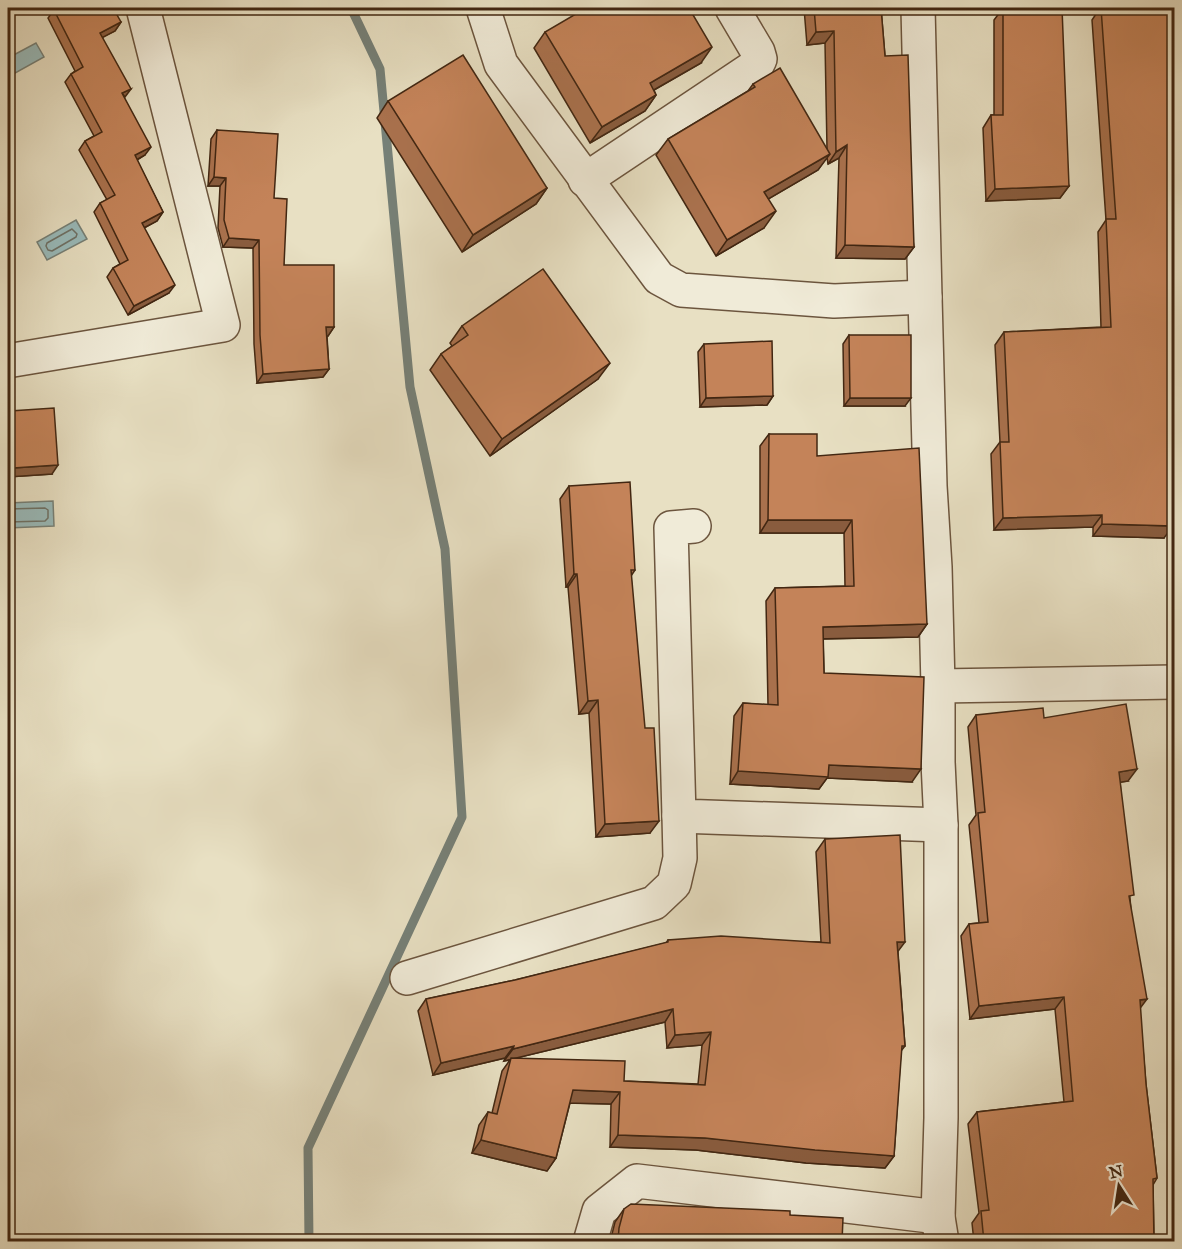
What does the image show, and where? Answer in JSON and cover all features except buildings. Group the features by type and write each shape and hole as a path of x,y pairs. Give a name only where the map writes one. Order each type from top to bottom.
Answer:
{"street":[{"path":"13,360 223,325 143,8"},
{"path":"483,8 501,64 658,278 681,290 834,301 925,297"},
{"path":"585,180 756,65 760,59 758,52 732,8"},
{"path":"590,1242 599,1211 637,1181 940,1229 941,825 918,8"},
{"path":"407,978 654,903 674,884 680,858 671,528 694,526"},
{"path":"938,686 1174,682"},
{"path":"679,816 941,825"}],"water":[{"path":"36,43 44,57 8,77 8,58"},
{"path":"76,220 87,239 47,260 37,242"},
{"path":"53,501 54,526 8,528 8,503"}],"waterway":[{"path":"309,1242 308,1148 462,817 445,549 410,387 380,69 351,8"}]}
